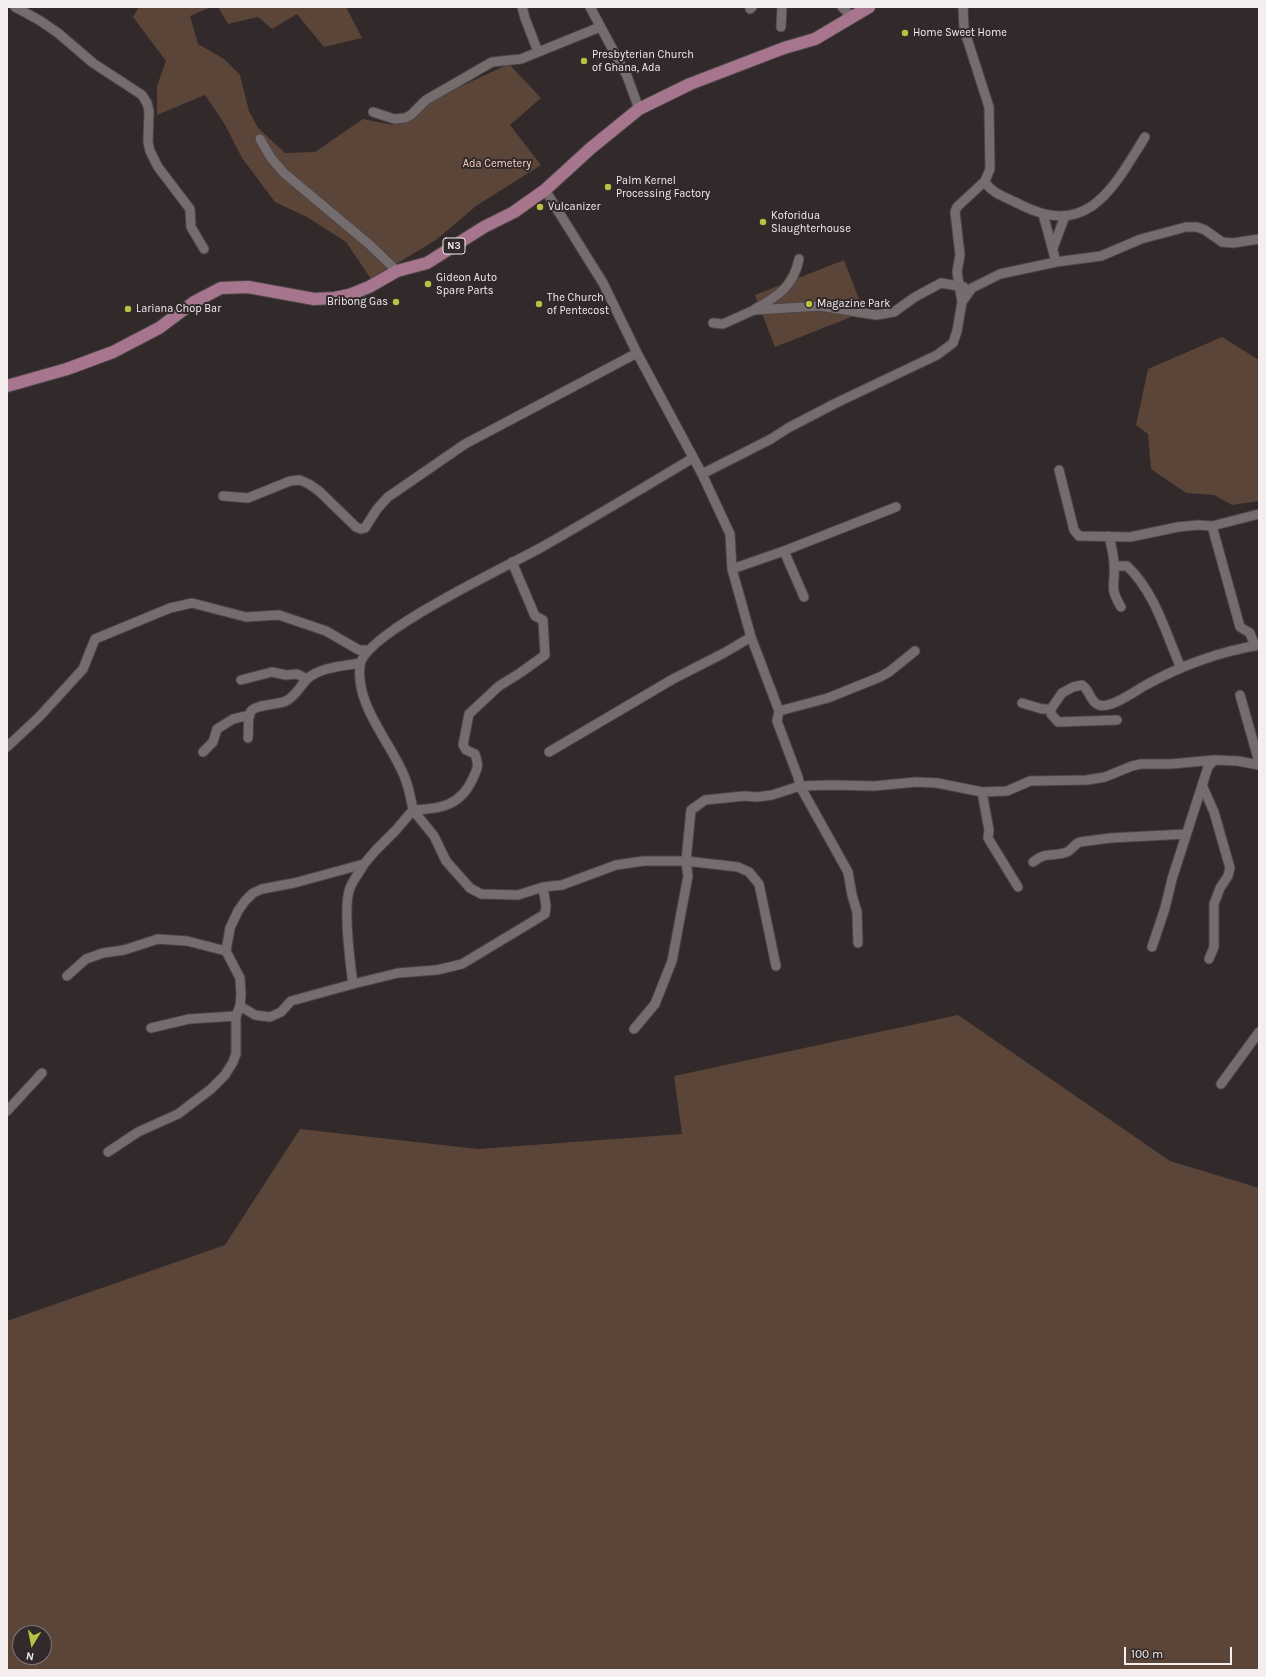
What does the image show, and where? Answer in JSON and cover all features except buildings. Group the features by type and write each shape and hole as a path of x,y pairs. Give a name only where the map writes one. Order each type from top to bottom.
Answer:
{"main road":[{"name":"N3","path":"7,386 67,369 114,352 159,328 194,302 221,288 248,287 314,299 334,298 349,295 369,287 397,271 427,263 484,227 514,212 544,190 591,148 639,109 690,84 815,39 868,7"}],"street":[{"path":"15,7 39,20 58,33 93,63 142,95 147,103 149,112 148,142 150,151 158,167 190,209 191,228 204,249"},
{"path":"522,7 524,18 538,52"},
{"path":"590,7 626,76 639,109"},
{"path":"781,27 782,7"},
{"path":"842,7 852,17"},
{"path":"702,474 771,439 836,403 937,355 953,343 957,331 962,302 957,272 960,255 955,212 956,207 985,180 990,169 989,106 964,29 963,7"},
{"path":"373,112 394,119 411,116 426,100 492,62 521,59 600,27"},
{"path":"985,180 987,185 996,192 1022,206 1043,214 1065,216 1075,215 1087,211 1111,190 1145,137"},
{"path":"260,139 271,158 284,173 370,245 397,271"},
{"path":"544,190 603,283 637,353 702,474 730,534 732,569 751,637 779,711 776,721 800,786 848,872 857,912 858,943"},
{"path":"1043,214 1056,262"},
{"path":"1053,248 1065,216"},
{"path":"962,302 972,288 1000,274 1056,262 1101,256 1141,239 1186,227 1197,227 1222,242 1233,243 1259,239"},
{"path":"713,323 723,324 754,310 778,296 796,272 799,259"},
{"path":"754,310 820,306 876,315 894,312 915,297 941,283 972,288"},
{"path":"223,496 248,498 290,481 300,480 309,484 319,492 356,527 365,528 377,509 388,497 465,444 637,353"},
{"path":"693,458 547,544 425,610 390,633 369,650 360,663 361,690 369,711 405,778 413,810 434,836 446,861 474,891 490,895 518,895 543,887 562,885 616,865 644,861 686,861 738,867 749,872 759,884 776,966"},
{"path":"1059,470 1074,530 1076,534 1080,536 1130,537 1178,527 1198,525 1212,526 1259,514"},
{"path":"732,569 784,551 896,507"},
{"path":"1050,709 1062,693 1073,687 1082,685 1087,688 1094,702 1100,706 1107,705 1168,673 1201,659 1223,652 1257,646 1250,633 1240,627 1212,526"},
{"path":"1109,536 1115,566 1112,586 1115,597 1121,607"},
{"path":"784,551 804,597"},
{"path":"353,984 347,920 348,894 350,887 364,864 413,810 435,809 449,804 460,797 469,788 478,770 475,754 466,750 463,745 469,714 499,686 545,655 543,620 535,616 512,562"},
{"path":"1115,566 1127,566 1138,576 1156,609 1181,668"},
{"path":"7,747 40,716 83,668 95,639 170,608 192,602 246,617 279,615 326,631 360,650 369,650"},
{"path":"548,752 673,679 724,653 751,637"},
{"path":"779,711 828,698 880,677 889,672 915,651"},
{"path":"248,738 250,715 252,710 257,707 287,701 312,675 323,671 360,663"},
{"path":"241,680 272,672 286,675 297,674 307,679"},
{"path":"1240,695 1259,762"},
{"path":"1022,703 1042,709 1050,709"},
{"path":"1050,709 1051,714 1058,722 1117,720"},
{"path":"203,752 212,742 217,728 234,719 250,715"},
{"path":"1152,946 1208,767 1214,760"},
{"path":"634,1029 656,1004 672,961 688,876 686,861 691,810 705,800 744,796 764,796 800,786 874,786 916,782 938,783 982,792 1007,791 1030,781 1087,780 1105,777 1141,764 1171,764 1214,760 1238,761 1259,765"},
{"path":"1200,761 1208,767"},
{"path":"1202,785 1214,812 1230,868 1228,876 1220,888 1214,904 1214,947 1209,959"},
{"path":"982,792 989,830 988,838 1018,887"},
{"path":"1033,862 1042,855 1068,852 1080,842 1110,838 1186,834"},
{"path":"108,1152 138,1132 178,1114 212,1089 225,1075 233,1062 236,1054 236,1016 240,1006 241,995 240,978 226,951 230,928 238,911 253,893 262,889 294,883 364,864"},
{"path":"240,1006 255,1015 270,1017 281,1012 291,1001 398,973 437,970 462,964 545,914 546,906 543,887"},
{"path":"67,976 86,959 103,952 124,950 158,939 187,941 226,951"},
{"path":"151,1028 189,1019 236,1016"},
{"path":"1221,1084 1259,1032"},
{"path":"7,1111 42,1073"}],"green space":[{"name":"Ada Cemetery","path":"139,7 211,7 190,16 198,44 224,59 240,75 249,111 258,128 285,153 315,152 363,119 393,125 431,100 509,64 541,98 510,125 541,165 476,206 436,240 371,279 346,242 307,217 275,202 242,158 224,123 205,95 157,115 157,86 166,61 133,17"},
{"path":"218,7 346,7 362,38 324,47 297,14 272,29 258,17 228,24"},
{"name":"Magazine Park","path":"844,260 864,312 775,347 755,295"},
{"path":"1222,337 1259,360 1259,501 1232,505 1214,495 1186,493 1151,469 1148,434 1136,425 1148,369"},
{"path":"958,1015 1170,1161 1259,1188 1259,1670 7,1670 7,1321 225,1245 300,1129 478,1149 682,1134 674,1076"}],"place":[{"name":"Home Sweet Home","path":"905,33"},
{"name":"Presbyterian Church of Ghana, Ada","path":"584,61"},
{"name":"Palm Kernel Processing Factory","path":"608,187"},
{"name":"Vulcanizer","path":"540,207"},
{"name":"Koforidua Slaughterhouse","path":"763,222"},
{"name":"Gideon Auto Spare Parts","path":"428,284"},
{"name":"Bribong Gas","path":"396,302"},
{"name":"The Church of Pentecost","path":"539,304"},
{"name":"Magazine Park","path":"809,304"},
{"name":"Lariana Chop Bar","path":"128,309"}]}
